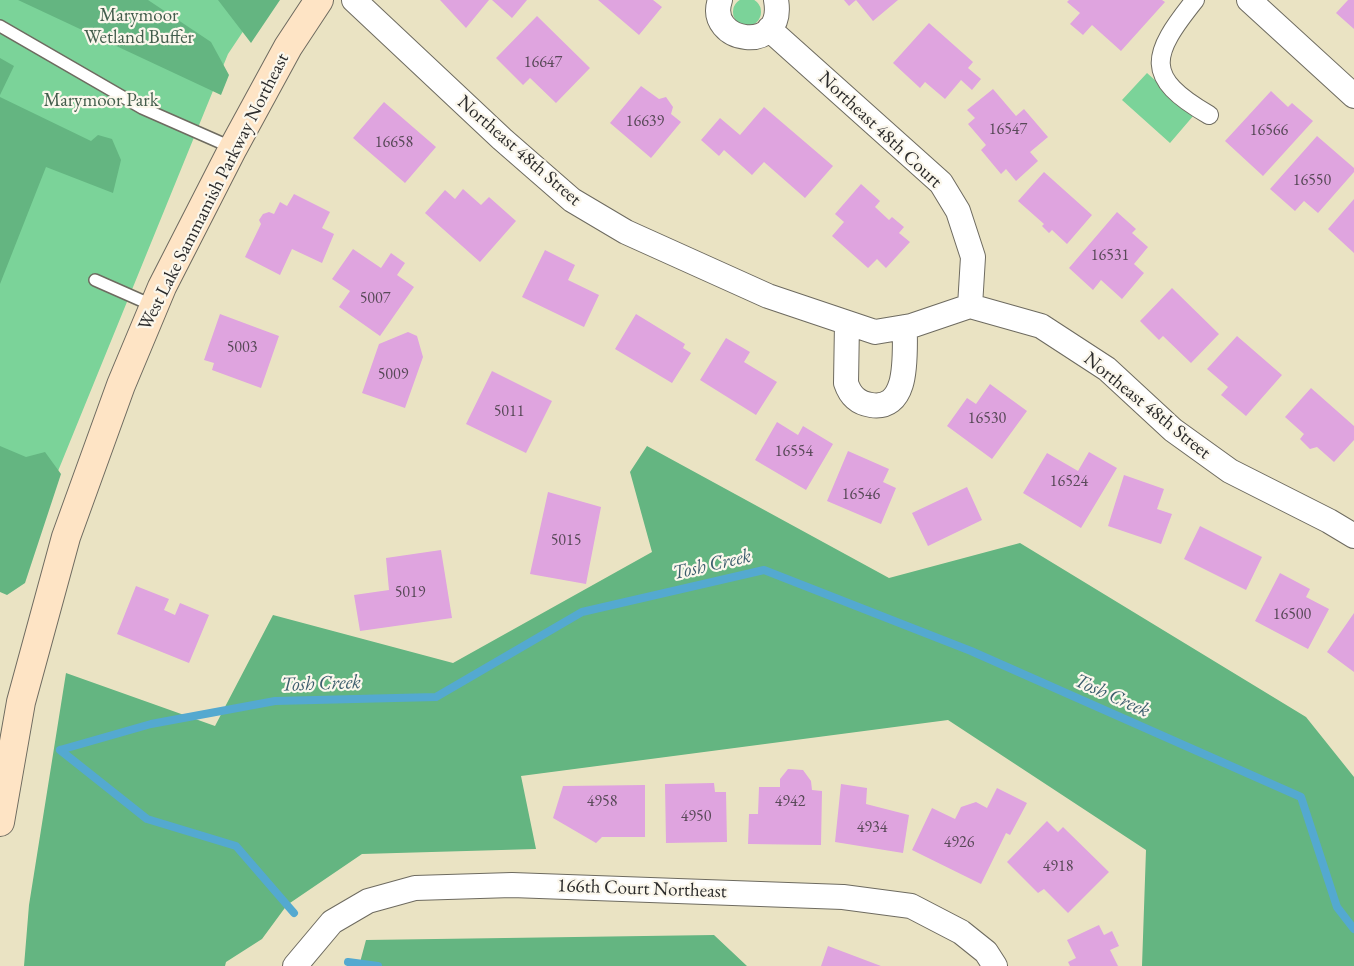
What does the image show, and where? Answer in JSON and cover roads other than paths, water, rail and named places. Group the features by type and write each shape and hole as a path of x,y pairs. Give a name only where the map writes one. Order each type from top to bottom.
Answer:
{"main road":[{"name":"West Lake Sammamish Parkway Northeast","path":"0,822 21,702 66,538 121,385 154,306 233,148 288,46 319,0"}],"street":[{"name":"Northeast 48th Street","path":"354,0 502,139 572,200 626,232 768,296 875,332 905,327 970,306 1041,326 1108,369 1173,430 1230,471 1330,521 1354,536"},
{"path":"720,0 719,14 723,24 738,36 757,37 769,29 776,18 776,0"},
{"path":"1195,0 1173,28 1160,57 1165,81 1183,100 1209,115"},
{"path":"1249,0 1354,96"},
{"name":"Northeast 48th Court","path":"769,29 941,183 958,212 973,257 970,306"},
{"path":"847,323 846,383 849,392 856,399 874,405 890,400 901,388 905,327"},
{"name":"166th Court Northeast","path":"295,966 332,922 368,901 415,888 512,885 843,897 911,906 961,932 986,952 995,966"}],"lane":[{"path":"0,26 142,108 233,148"},
{"path":"95,280 154,306"}],"waterway":[{"name":"Tosh Creek","path":"60,750 151,724 275,701 436,697 582,612 764,570 971,651 1301,797 1337,907 1354,929"},
{"path":"60,750 147,819 236,846 294,913"},
{"path":"348,962 378,966"}],"park label":[{"name":"Marymoor Wetland Buffer","path":"139,27"},
{"name":"Marymoor Park","path":"101,101"}]}
